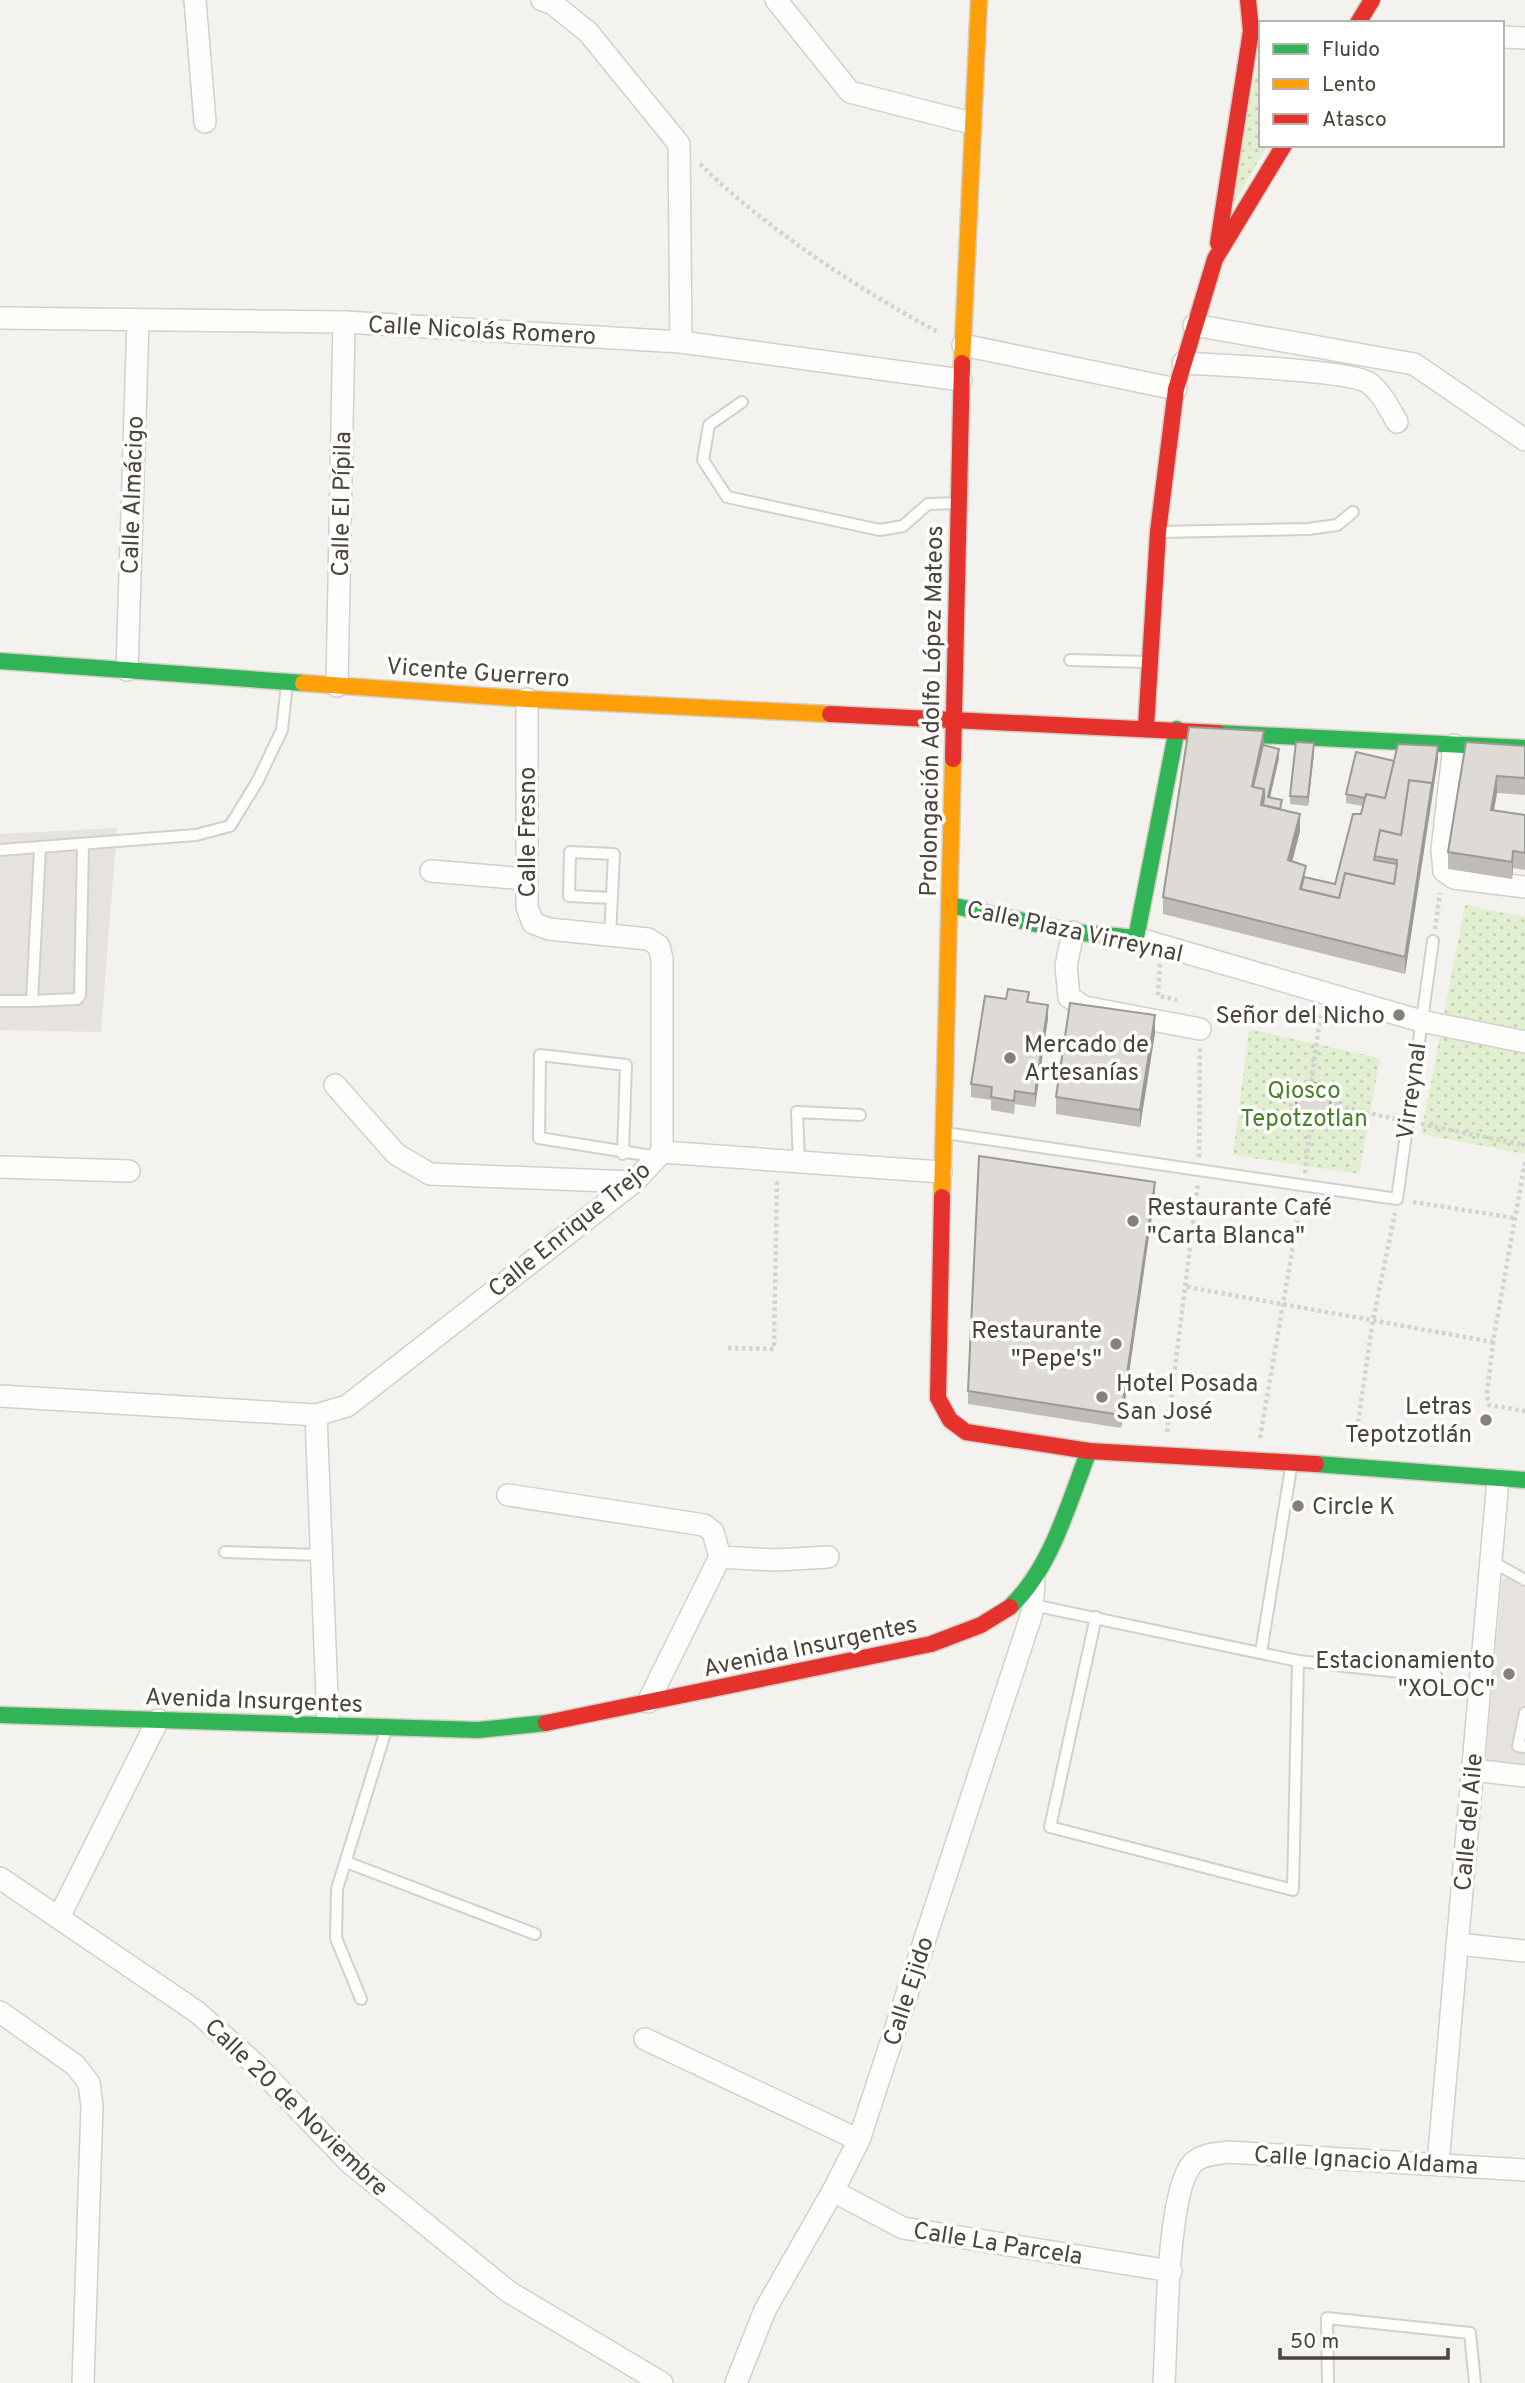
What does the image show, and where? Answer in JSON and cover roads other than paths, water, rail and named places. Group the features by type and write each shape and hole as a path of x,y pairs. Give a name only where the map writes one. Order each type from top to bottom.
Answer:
{"street":[{"path":"195,0 205,122"},
{"path":"542,0 553,4 588,32 679,144 681,342"},
{"path":"776,0 850,92 971,123"},
{"name":"Prolongación Adolfo López Mateos","path":"979,0 971,123 961,380 950,905 941,1172 938,1398 950,1420 966,1432 1089,1451"},
{"path":"1146,727 1158,532 1176,389 1215,260 1251,31 1248,0"},
{"path":"1359,21 1373,0"},
{"path":"1504,37 1525,38"},
{"path":"1215,260 1283,147"},
{"name":"Calle Nicolás Romero","path":"0,318 344,322 681,342 961,380"},
{"name":"Calle Almácigo","path":"127,670 138,320"},
{"name":"Calle El Pípila","path":"337,686 344,322"},
{"path":"1194,325 1414,364 1525,440"},
{"path":"963,345 1176,389"},
{"path":"1183,363 1340,376 1366,381 1380,392 1397,422"},
{"name":"Vicente Guerrero","path":"0,661 527,699 954,721 1146,727 1525,748"},
{"name":"Calle Fresno","path":"527,699 527,907 533,923 549,929 648,939 659,946 662,959 660,1154"},
{"path":"1136,938 1177,729"},
{"path":"1454,745 1441,850 1444,871 1454,878 1525,887"},
{"path":"431,871 526,879"},
{"name":"Calle Plaza Virreynal","path":"950,905 1073,932 1136,938 1324,995 1421,1021 1525,1042"},
{"path":"1073,932 1066,966 1069,997 1084,1007 1200,1029"},
{"path":"335,1085 396,1154 430,1174 634,1182"},
{"name":"Calle Enrique Trejo","path":"0,1396 316,1415 347,1406 634,1182 660,1154 941,1172"},
{"path":"0,1167 130,1171"},
{"path":"316,1415 328,1723"},
{"path":"1089,1451 1292,1462 1525,1480"},
{"name":"Avenida Insurgentes","path":"0,1715 328,1723 478,1730 536,1725 931,1644 977,1628 1010,1607 1034,1581 1089,1451"},
{"name":"Calle del Aile","path":"1438,2164 1498,1480"},
{"path":"508,1494 704,1525 713,1532 720,1557 648,1702"},
{"path":"720,1557 775,1560 828,1557"},
{"name":"Calle Ejido","path":"736,2383 765,2310 859,2140 1033,1605 1034,1581"},
{"path":"59,1917 158,1720"},
{"path":"1473,1770 1525,1776"},
{"name":"Calle 20 de Noviembre","path":"0,1878 197,2012 256,2065 349,2162 509,2292 662,2383"},
{"path":"1457,1944 1525,1951"},
{"path":"0,2012 75,2065 89,2084 92,2105 82,2383"},
{"path":"645,2039 859,2140"},
{"name":"Calle Ignacio Aldama","path":"1171,2271 1174,2207 1191,2164 1206,2155 1228,2152 1525,2170"},
{"name":"Calle La Parcela","path":"833,2191 903,2228 1171,2271"},
{"path":"1164,2383 1171,2271"}],"lane":[{"path":"742,402 709,425 703,460 727,497 880,530 903,526 928,504 958,503"},
{"path":"1158,532 1308,529 1337,525 1353,512"},
{"path":"1070,660 1151,662"},
{"path":"0,850 196,835 230,826 257,782 282,730 287,681"},
{"path":"0,1001 76,999 80,995 83,845"},
{"path":"32,1001 40,848"},
{"path":"610,936 612,898 614,853 570,852 569,896 612,898"},
{"name":"Virreynal","path":"944,1132 1397,1199 1433,941"},
{"path":"623,1154 626,1065 540,1055 539,1138 623,1154 660,1154"},
{"path":"799,1163 797,1112 860,1115"},
{"path":"1261,1652 1292,1462"},
{"path":"225,1552 321,1555"},
{"path":"1491,1561 1525,1580"},
{"path":"1033,1605 1298,1661 1436,1676"},
{"path":"1096,1617 1050,1827 1293,1890 1298,1661"},
{"path":"1525,1713 1518,1746 1525,1747"},
{"path":"361,1999 336,1938 337,1889 387,1727"},
{"path":"346,1862 535,1934"},
{"path":"1328,2383 1327,2318 1470,2333 1475,2383"}],"place":[{"name":"Señor del Nicho","path":"1399,1015"},
{"name":"Mercado de Artesanías","path":"1010,1058"},
{"name":"Restaurante Café \"Carta Blanca\"","path":"1133,1221"},
{"name":"Restaurante \"Pepe's\"","path":"1116,1344"},
{"name":"Hotel Posada San José","path":"1102,1397"},
{"name":"Letras Tepotzotlán","path":"1486,1420"},
{"name":"Circle K","path":"1298,1506"},
{"name":"Estacionamiento \"XOLOC\"","path":"1509,1674"}],"park label":[{"name":"Qiosco Tepotzotlan","path":"1304,1104"}]}
